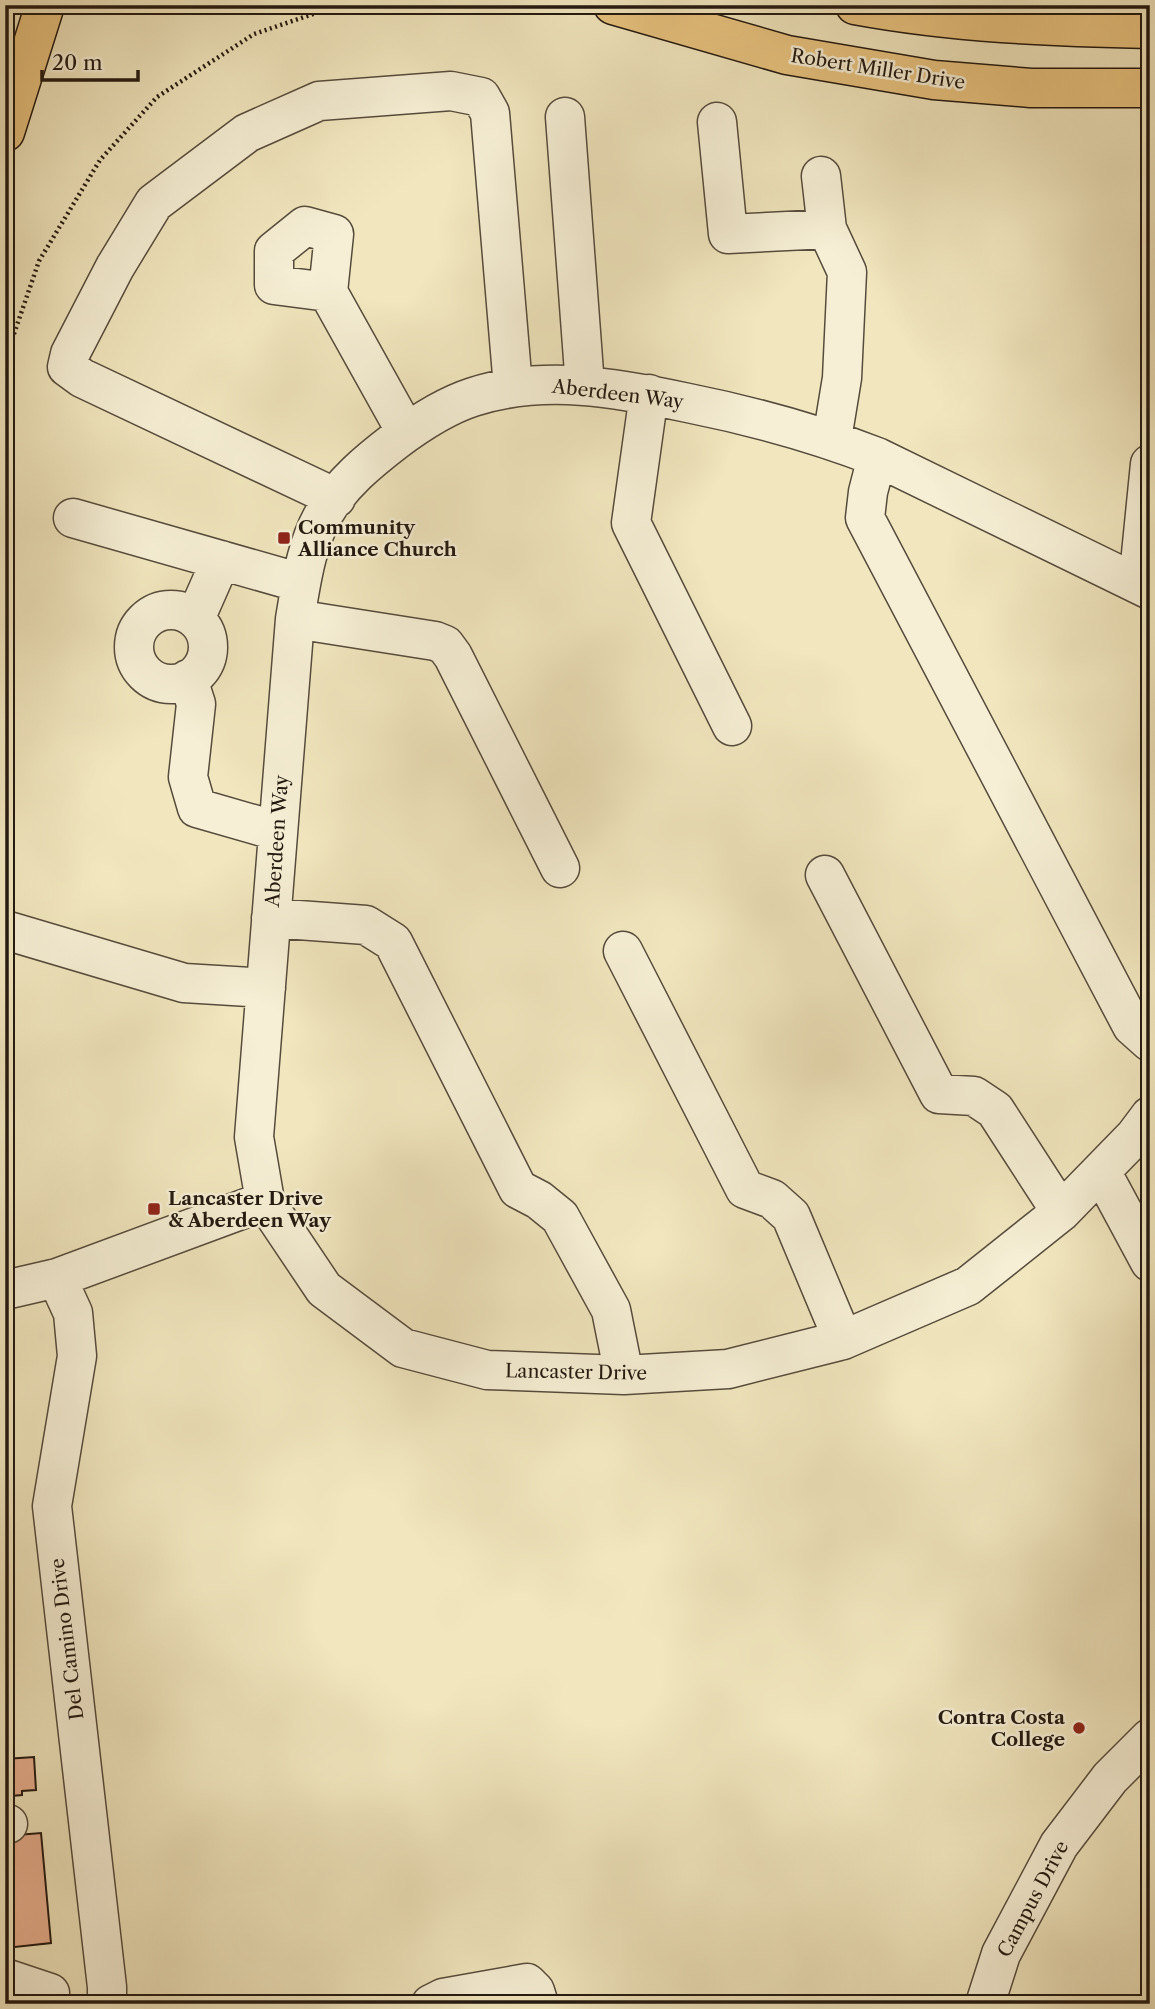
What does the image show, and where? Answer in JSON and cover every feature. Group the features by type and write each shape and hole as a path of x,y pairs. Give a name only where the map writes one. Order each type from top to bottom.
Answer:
{"main road":[{"path":"5,132 45,5"},
{"name":"Robert Miller Drive","path":"613,5 787,55 934,80 1031,88 1150,88"},
{"path":"855,5 919,17 1023,26 1150,29"}],"street":[{"path":"336,498 82,378 67,367 70,354 115,267 154,203 247,133 319,101 451,90 481,97 490,113 513,387"},
{"path":"565,117 585,386"},
{"path":"717,122 728,234 827,229"},
{"path":"821,176 827,229 847,272 842,378 832,439"},
{"path":"328,292 407,432"},
{"name":"Aberdeen Way","path":"265,1200 254,1137 298,601 310,548 324,513 364,465 407,432 439,411 473,397 513,387 551,384 649,394 740,414 832,439 877,457 1144,587"},
{"path":"649,394 631,523 732,726"},
{"path":"877,457 865,518 1132,1026 1150,1042"},
{"path":"1144,587 1150,464"},
{"path":"73,518 221,560 298,601 445,645 561,868"},
{"path":"195,619 221,560"},
{"path":"170,609 185,612 195,619 205,632 208,646 206,660 198,673 171,684 157,681 145,674 137,662 134,648 136,633 144,621 156,612 170,609"},
{"path":"188,679 196,704 188,777 197,808 278,831"},
{"path":"825,875 939,1094 974,1096 995,1110 1061,1212"},
{"path":"271,918 366,925 393,942 518,1189 539,1200 561,1217 611,1310 624,1375"},
{"path":"5,930 184,984 266,988"},
{"path":"623,951 745,1189 772,1199 791,1216 844,1340"},
{"name":"Lancaster Drive","path":"265,1200 324,1289 403,1348 487,1370 624,1375 728,1369 844,1340 968,1286 1061,1212 1135,1136 1150,1116"},
{"path":"1101,1171 1150,1262"},
{"path":"5,1290 57,1278 265,1200"},
{"name":"Del Camino Drive","path":"57,1278 73,1313 77,1356 52,1506 107,2004"},
{"name":"Campus Drive","path":"985,2004 1001,1954 1059,1845 1110,1778 1150,1738"},
{"path":"5,1978 50,1993"},
{"path":"431,2004 443,1998 527,1983 535,1991 539,2004"}],"path":[{"path":"5,360 39,261 100,160 157,97 254,34 340,5"}],"building":[{"path":"34,1757 36,1790 22,1791 22,1795 11,1796 10,1792 5,1792 5,1759"},
{"path":"41,1833 51,1943 6,1948 5,1908 9,1909 5,1836"}],"place":[{"name":"Community Alliance Church","path":"284,538"},
{"name":"Lancaster Drive & Aberdeen Way","path":"154,1209"},
{"name":"Contra Costa College","path":"1079,1728"}]}
